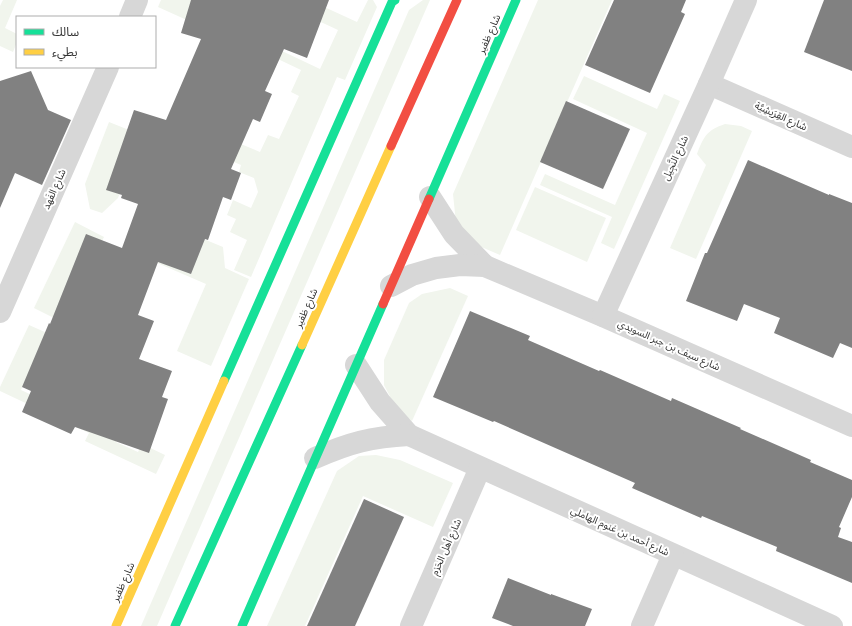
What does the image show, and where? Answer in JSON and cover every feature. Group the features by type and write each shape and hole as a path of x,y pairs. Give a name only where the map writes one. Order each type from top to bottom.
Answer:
{"main road":[{"name":"شارع ظفير","path":"116,626 392,2 395,0"},
{"name":"شارع ظفير","path":"175,626 457,0"},
{"name":"شارع ظفير","path":"242,626 516,0"}],"street":[{"path":"130,16 137,0"},
{"name":"شارع النَّجِيل","path":"603,316 746,0"},
{"name":"شارع الفَهد","path":"0,312 108,68"},
{"name":"شارع القِرَيشِيَّة","path":"709,84 852,147"},
{"name":"شارع سيف بن جبر السويدي","path":"430,197 454,234 485,266"},
{"name":"شارع سيف بن جبر السويدي","path":"391,286 412,275 436,268 460,265 485,266 603,316 852,426"},
{"name":"شارع أحمد بن غنوم الهاملي","path":"356,365 380,402 408,435 832,626"},
{"name":"شارع أحمد بن غنوم الهاملي","path":"315,458 337,448 360,441 384,436 408,435"},
{"name":"شارع أهل الحَزم","path":"411,626 480,468"},
{"path":"642,626 673,555"}],"shaded area":[{"path":"3,0 17,0 5,28 16,34 16,44 13,52 0,46 0,6"},
{"path":"161,0 199,0 189,21 158,7"},
{"path":"309,0 357,22 368,0 373,0 377,7 345,80 337,77 251,277 234,270 247,240 230,232 236,219 227,215 233,200 251,208 258,192 254,178 239,172 241,165 217,155 236,142 260,152 268,135 279,139 299,96 291,92 301,70 261,51 265,43 320,69 338,30 282,4"},
{"path":"423,0 430,0 157,626 141,626 409,10"},
{"path":"538,0 612,0 500,255 479,246 456,223 453,194"},
{"path":"584,76 657,109 664,94 680,101 614,249 601,243 612,217 540,185 545,174 615,205 647,133 573,99"},
{"path":"109,122 149,138 138,147 118,198 102,213 90,209 85,184"},
{"path":"725,124 741,126 752,131 696,259 670,248 706,165 697,154 699,148 704,138 710,131"},
{"path":"535,187 606,218 587,262 516,230"},
{"path":"75,222 104,237 78,290 54,318 34,308"},
{"path":"189,233 223,247 225,268 249,279 211,366 177,351 206,284 148,259"},
{"path":"450,288 468,296 412,421 396,408 384,385 384,360 409,303 422,294"},
{"path":"29,325 47,333 21,390 99,426 121,431 116,442 138,452 142,444 165,455 156,474 85,441 89,433 0,391 0,387"},
{"path":"376,455 400,460 453,483 433,527 363,496 305,626 267,626 337,471 359,456"}],"building":[{"path":"191,0 329,0 307,58 284,49 265,91 272,94 260,122 253,119 231,169 241,173 231,200 223,197 208,240 205,239 191,274 158,262 138,315 154,321 139,359 172,371 162,397 168,399 149,453 75,427 71,434 22,412 31,391 22,387 49,323 50,324 86,234 122,248 138,204 121,198 122,195 106,190 134,110 166,120 201,39 181,33"},
{"path":"614,0 686,0 681,12 685,14 650,93 585,65"},
{"path":"824,0 852,0 852,71 804,52"},
{"path":"31,71 48,110 71,120 42,185 15,173 0,208 0,81"},
{"path":"566,101 630,129 603,189 540,162"},
{"path":"748,160 829,195 852,203 852,348 840,343 833,358 774,333 780,318 744,304 737,321 686,301 705,253 707,253"},
{"path":"470,311 530,336 528,340 671,401 672,398 741,428 740,429 811,460 810,462 852,480 852,497 839,527 841,528 838,537 852,542 852,583 776,551 777,547 702,516 701,518 632,488 635,483 494,421 493,422 433,397"},
{"path":"364,499 404,517 355,626 307,626"},
{"path":"508,578 592,609 585,626 513,626 492,618"}],"traffic: fast":[{"path":"224,381 392,2 395,0"},
{"path":"429,199 516,0"},
{"path":"242,626 383,304"},
{"path":"175,626 302,345"}],"traffic: slow":[{"path":"302,345 391,146"},
{"path":"116,626 224,381"}],"traffic: jam":[{"path":"391,146 457,0"},
{"path":"383,304 429,199"}]}
